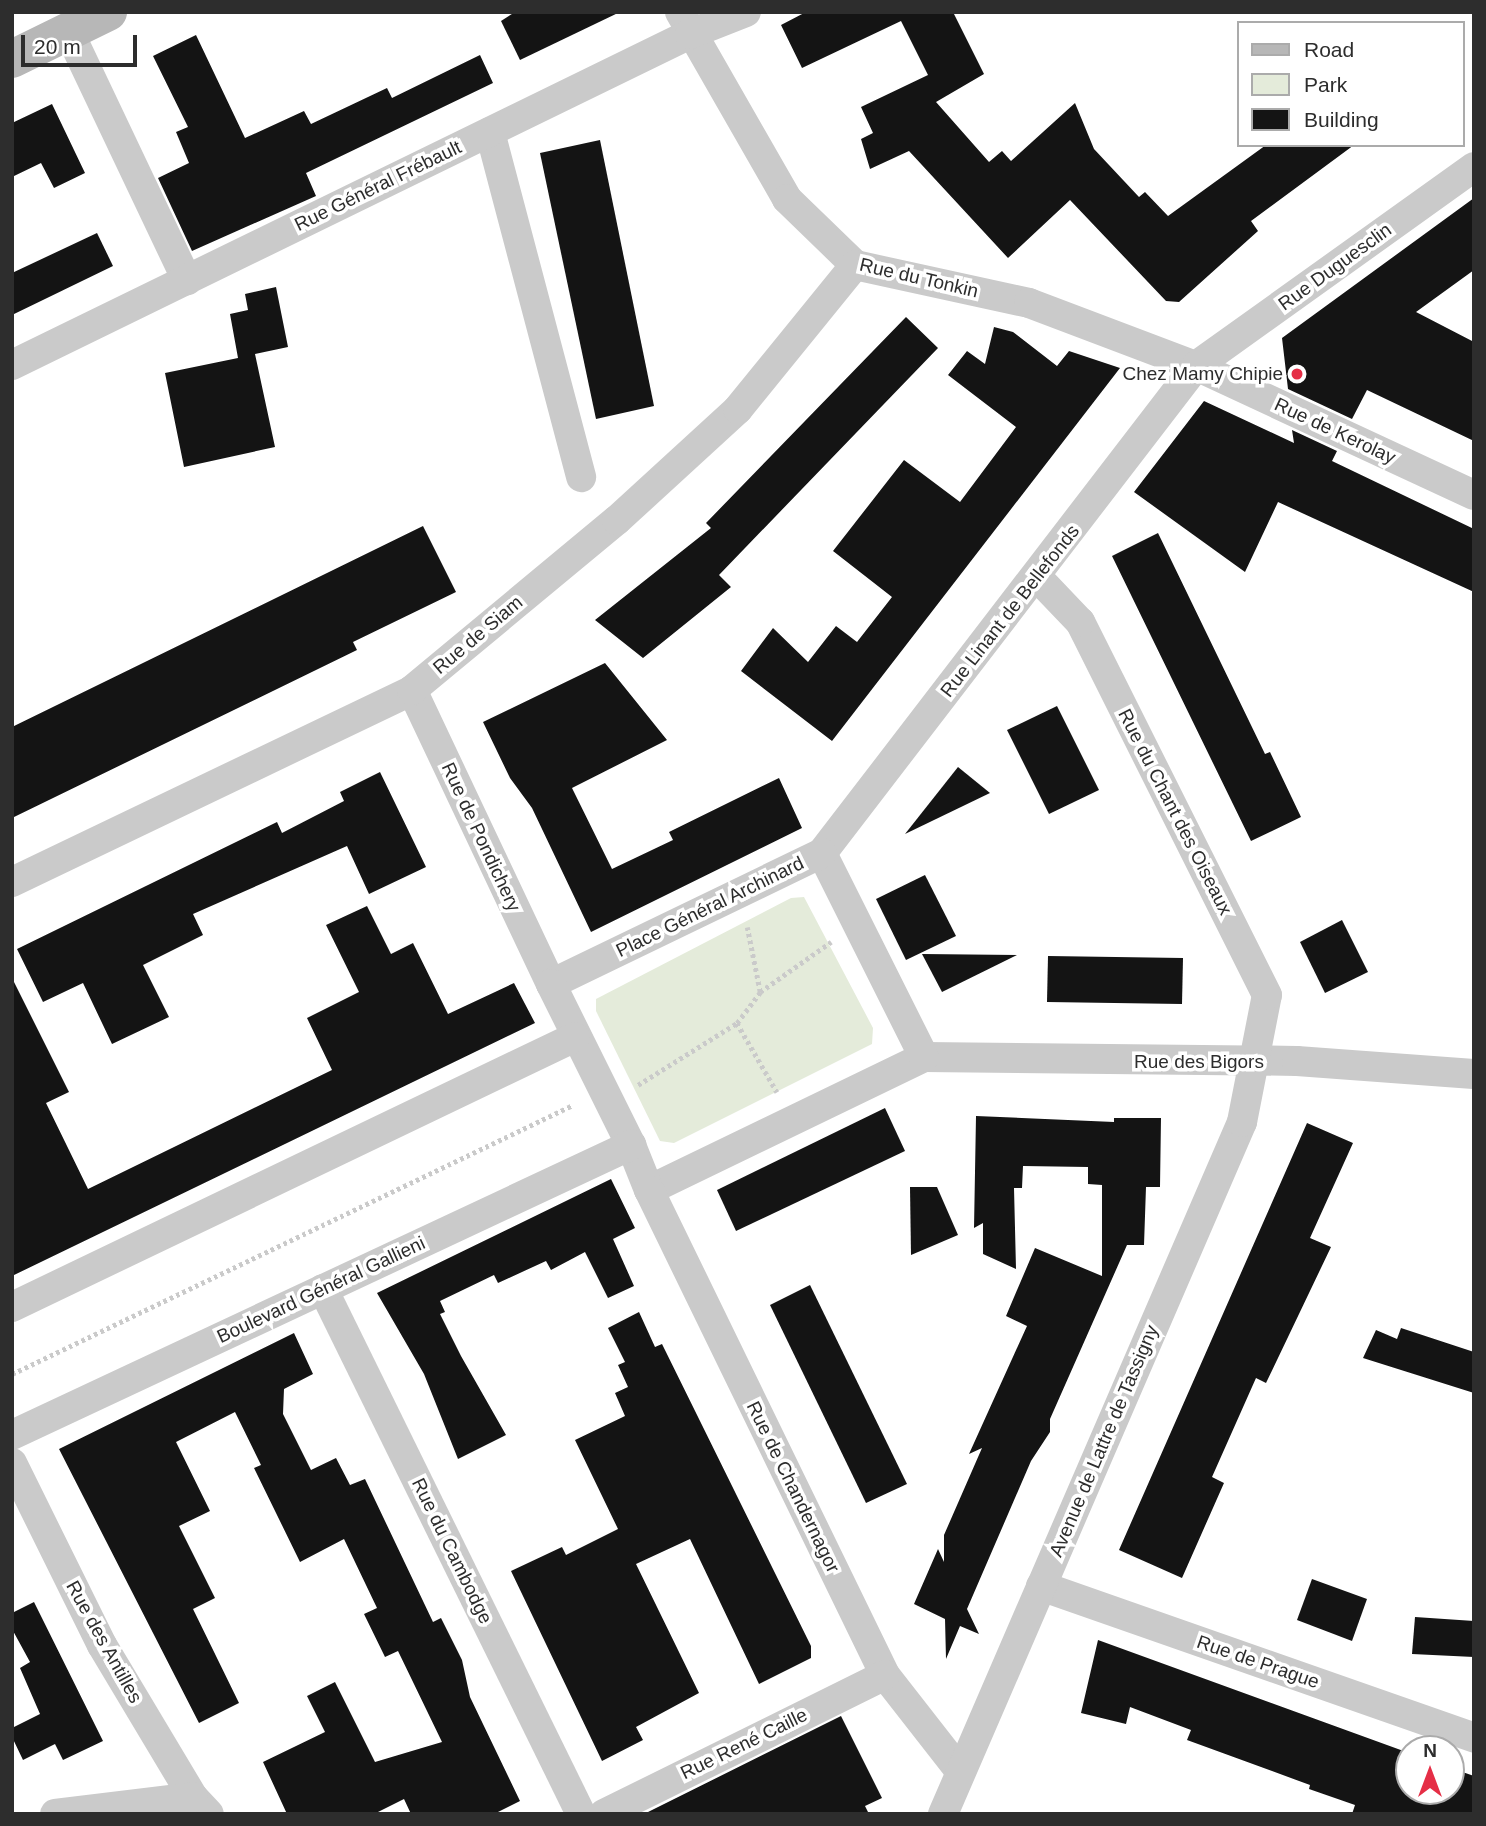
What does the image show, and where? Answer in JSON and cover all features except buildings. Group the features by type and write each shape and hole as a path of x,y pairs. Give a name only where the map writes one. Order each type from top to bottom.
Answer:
{"main road":[{"path":"12,59 108,12"}],"street":[{"name":"Rue Général Frébault","path":"12,365 490,132 685,23 746,12"},
{"name":"Rue du Tonkin","path":"685,23 787,199 855,265 1029,303 1196,366"},
{"path":"69,32 187,280"},
{"path":"490,132 581,477"},
{"name":"Rue Duguesclin","path":"1196,366 1474,167"},
{"name":"Rue de Siam","path":"12,882 412,691 617,520 738,409 855,265"},
{"name":"Rue de Kerolay","path":"1196,366 1474,495"},
{"name":"Rue Linant de Bellefonds","path":"822,853 1037,577 1196,366"},
{"name":"Rue du Chant des Oiseaux","path":"1037,577 1054,590 1080,622 1267,995 1252,1064"},
{"name":"Rue de Pondichery","path":"412,691 551,984"},
{"name":"Place Général Archinard","path":"551,984 736,897 822,853 923,1057"},
{"path":"551,984 604,1096 631,1145 649,1190 794,1122 923,1057"},
{"path":"12,1307 575,1037"},
{"name":"Rue des Bigors","path":"923,1057 1252,1064 1297,1061 1474,1074"},
{"name":"Avenue de Lattre de Tassigny","path":"943,1814 1242,1122 1252,1064"},
{"name":"Boulevard Général Gallieni","path":"12,1435 631,1145"},
{"name":"Rue de Chandernagor","path":"649,1190 885,1675 960,1771"},
{"name":"Rue du Cambodge","path":"323,1289 581,1814"},
{"name":"Rue des Antilles","path":"12,1463 102,1645 201,1805"},
{"name":"Rue de Prague","path":"1041,1586 1474,1738"},
{"name":"Rue René Caille","path":"604,1814 885,1675"},
{"path":"55,1814 201,1805"}],"path":[{"path":"736,897 754,947 760,992"},
{"path":"12,1374 557,1109 627,1092 737,1023 760,992 831,942"},
{"path":"737,1023 794,1122"}],"green space":[{"path":"804,897 873,1028 872,1044 674,1143 660,1141 596,1011 596,999 791,898"}],"place":[{"name":"Chez Mamy Chipie","path":"1297,374"}]}
